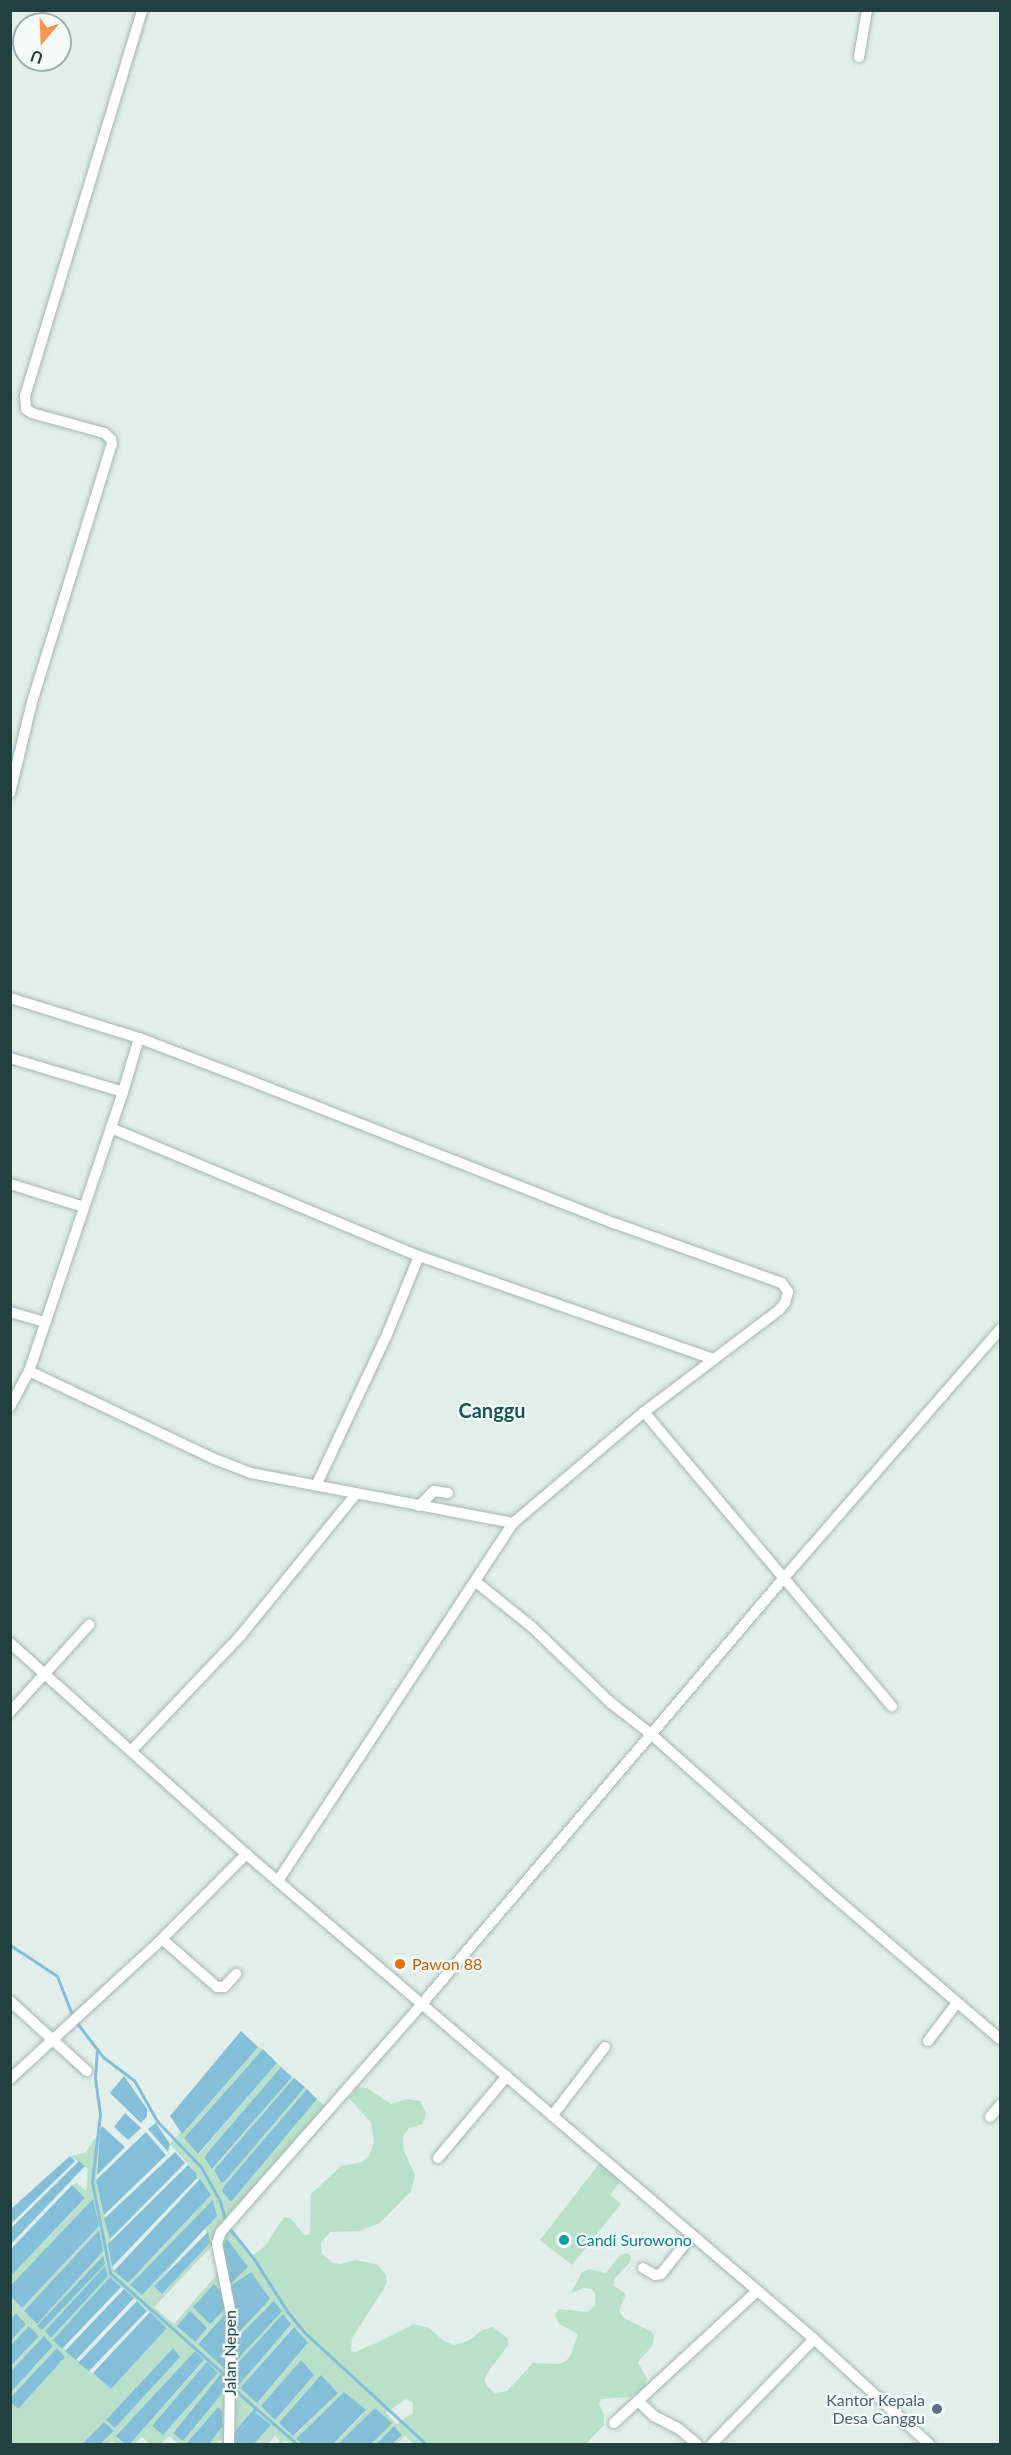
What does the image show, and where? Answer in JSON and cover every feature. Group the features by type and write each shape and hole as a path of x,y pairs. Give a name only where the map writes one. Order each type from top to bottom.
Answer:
{"street":[{"path":"10,794 32,702 112,444 111,439 104,433 26,410 26,396 142,10"},
{"path":"859,57 867,10"},
{"path":"10,998 139,1038 603,1219 782,1283 788,1292 785,1303 779,1310 644,1412 513,1523 278,1881"},
{"path":"10,1406 29,1371 139,1038"},
{"path":"10,1058 123,1092"},
{"path":"111,1128 419,1256 713,1359"},
{"path":"10,1184 84,1207"},
{"path":"316,1486 379,1353 419,1256"},
{"path":"10,1312 46,1322"},
{"path":"422,2005 783,1578 1000,1329"},
{"path":"29,1371 212,1458 251,1473 513,1523"},
{"path":"644,1412 892,1706"},
{"path":"419,1506 434,1491 448,1493"},
{"path":"131,1751 241,1635 356,1494"},
{"path":"476,1582 532,1627 610,1702 651,1734 1000,2039"},
{"path":"10,1712 89,1625"},
{"path":"10,1643 246,1854 814,2339 929,2444"},
{"path":"10,2079 162,1939 246,1854"},
{"path":"162,1939 217,1987 224,1987 236,1974"},
{"path":"10,2001 87,2071"},
{"path":"928,2041 957,2003"},
{"name":"Jalan Nepen","path":"229,2445 231,2314 217,2241 226,2225 422,2005"},
{"path":"552,2116 605,2047"},
{"path":"438,2158 507,2076"},
{"path":"990,2117 1000,2105"},
{"path":"643,2268 656,2275 661,2274 692,2235"},
{"path":"614,2423 757,2291"},
{"path":"711,2445 814,2339"},
{"path":"638,2401 654,2416 679,2429 696,2445"}],"green space":[{"path":"258,2047 263,2049 184,2138 199,2154 277,2063 281,2067 207,2153 206,2158 213,2169 292,2077 294,2078 214,2170 305,2087 307,2089 225,2185 231,2202 317,2099 330,2111 237,2216 230,2212 225,2219 252,2256 265,2246 284,2217 290,2218 305,2235 310,2234 311,2194 341,2166 362,2162 369,2156 374,2142 371,2123 349,2098 357,2087 367,2088 391,2104 407,2099 420,2101 426,2113 423,2124 409,2128 403,2136 404,2151 415,2175 411,2191 380,2223 359,2231 330,2232 321,2243 322,2254 333,2263 340,2264 356,2260 371,2263 378,2265 386,2275 387,2282 383,2290 352,2338 351,2351 355,2352 374,2344 414,2324 429,2328 444,2341 455,2345 470,2340 482,2330 493,2327 508,2339 508,2346 490,2369 485,2379 486,2385 495,2393 507,2391 533,2363 558,2364 566,2361 571,2355 578,2334 559,2324 555,2315 559,2309 588,2312 595,2305 595,2293 591,2289 583,2288 571,2293 582,2272 589,2269 606,2273 620,2255 627,2253 631,2256 630,2262 615,2278 613,2285 626,2294 619,2311 625,2319 651,2331 654,2336 653,2345 638,2362 647,2379 643,2389 630,2397 601,2399 599,2404 604,2415 604,2425 586,2444 414,2444 405,2436 397,2444 392,2444 402,2435 394,2426 376,2444 371,2444 391,2423 375,2408 338,2444 333,2444 366,2411 297,2439 302,2444 290,2444 286,2441 277,2444 280,2441 275,2436 268,2444 254,2444 271,2425 233,2444 222,2444 222,2438 216,2444 209,2444 222,2427 218,2407 186,2444 179,2444 169,2436 161,2444 150,2444 142,2437 135,2444 130,2444 204,2361 195,2351 117,2437 125,2444 115,2444 112,2441 109,2444 100,2444 113,2431 104,2422 82,2444 11,2444 11,2403 18,2409 56,2349 11,2397 11,2392 53,2346 44,2337 11,2371 11,2366 39,2336 29,2326 11,2345 11,2341 26,2324 16,2313 11,2319 10,2297 22,2308 93,2199 11,2285 11,2276 85,2199 72,2185 77,2183 86,2191 88,2169 70,2156 85,2153 100,2131 96,2180 110,2239 112,2267 128,2283 211,2195 197,2178 196,2173 170,2144","holes":["205,2228 210,2243 162,2294 154,2286","99,2230 37,2323 24,2311","213,2245 219,2272 174,2324 154,2307","103,2257 42,2330 38,2326","105,2267 51,2337 45,2331","121,2287 167,2328 111,2389 53,2339","226,2313 227,2371 198,2343","293,2327 308,2344 257,2403 240,2388","172,2349 180,2357 115,2428 106,2420","301,2360 276,2420 261,2406","207,2363 218,2373 163,2435 153,2426","222,2374 183,2441 173,2432","320,2375 338,2393 294,2436","406,2399 413,2403 413,2413 397,2424 386,2413"]},
{"path":"602,2160 624,2177 610,2195 621,2204 572,2265 540,2240"}],"water":[{"path":"241,2031 258,2047 182,2134 170,2116"},
{"path":"263,2049 277,2063 198,2154 184,2138"},
{"path":"281,2067 292,2077 212,2169 205,2158 207,2153"},
{"path":"124,2076 147,2109 147,2116 141,2123 110,2093"},
{"path":"294,2078 305,2087 224,2182 221,2182 214,2170"},
{"path":"307,2089 317,2099 231,2202 222,2191 225,2185"},
{"path":"125,2113 141,2128 128,2140 114,2127"},
{"path":"156,2123 170,2144 168,2152 148,2129"},
{"path":"102,2126 125,2147 97,2175 100,2131"},
{"path":"146,2132 166,2155 104,2215 96,2180"},
{"path":"175,2152 185,2163 110,2239 104,2219"},
{"path":"70,2156 75,2161 11,2224 11,2209"},
{"path":"79,2161 85,2166 11,2244 11,2228"},
{"path":"188,2165 196,2173 197,2178 112,2267 108,2244"},
{"path":"200,2179 211,2195 128,2283 114,2271"},
{"path":"72,2185 85,2198 11,2276 11,2249"},
{"path":"93,2199 99,2226 22,2308 11,2297 11,2285"},
{"path":"213,2200 217,2216 142,2295 130,2285"},
{"path":"99,2230 103,2251 37,2324 24,2311"},
{"path":"208,2232 210,2243 162,2294 154,2286"},
{"path":"227,2239 248,2267 231,2283 222,2249"},
{"path":"103,2256 105,2264 42,2330 37,2326"},
{"path":"105,2266 108,2276 51,2338 45,2331"},
{"path":"251,2272 270,2299 237,2334 231,2286"},
{"path":"110,2277 121,2287 62,2349 53,2340"},
{"path":"214,2284 223,2294 225,2309 210,2324 193,2307"},
{"path":"124,2289 134,2298 76,2360 65,2351"},
{"path":"137,2301 147,2311 89,2371 78,2363"},
{"path":"274,2301 282,2311 236,2361 236,2339"},
{"path":"190,2311 207,2328 195,2342 177,2326"},
{"path":"150,2312 167,2328 111,2389 93,2373"},
{"path":"227,2312 228,2372 198,2344"},
{"path":"16,2313 26,2324 11,2341 11,2319"},
{"path":"283,2314 291,2324 237,2387 236,2365"},
{"path":"29,2326 39,2336 11,2366 11,2345"},
{"path":"294,2327 308,2343 257,2403 240,2388"},
{"path":"44,2336 53,2346 11,2392 11,2371"},
{"path":"57,2348 65,2357 18,2409 11,2403 11,2397"},
{"path":"173,2348 180,2357 115,2428 106,2420"},
{"path":"195,2351 204,2360 130,2444 125,2444 116,2436"},
{"path":"301,2360 314,2375 275,2420 261,2406"},
{"path":"207,2362 218,2373 163,2435 152,2426"},
{"path":"221,2374 226,2378 223,2392 183,2441 173,2433"},
{"path":"321,2375 338,2393 293,2436 279,2423"},
{"path":"344,2392 366,2410 333,2444 302,2444 296,2439"},
{"path":"218,2407 222,2412 222,2427 209,2444 186,2444"},
{"path":"375,2408 392,2423 371,2444 338,2444"},
{"path":"255,2412 271,2425 254,2444 233,2444 234,2438"},
{"path":"104,2422 114,2431 100,2444 82,2444"},
{"path":"394,2426 402,2435 392,2444 376,2444"}],"waterway":[{"path":"10,1945 57,1976 73,2017"},
{"path":"77,2023 103,2057 134,2080 157,2121 201,2167 220,2201 226,2223"},
{"path":"97,2049 95,2078 100,2114 92,2182 110,2273 226,2376"},
{"path":"229,2228 252,2256 287,2311 304,2332 426,2444"},
{"path":"236,2391 297,2444"},
{"path":"234,2434 256,2408"}],"place":[{"name":"Pawon 88","path":"400,1964"},
{"name":"Candi Surowono","path":"564,2240"},
{"name":"Kantor Kepala Desa Canggu","path":"937,2409"}],"district":[{"name":"Canggu","path":"492,1410"}]}
